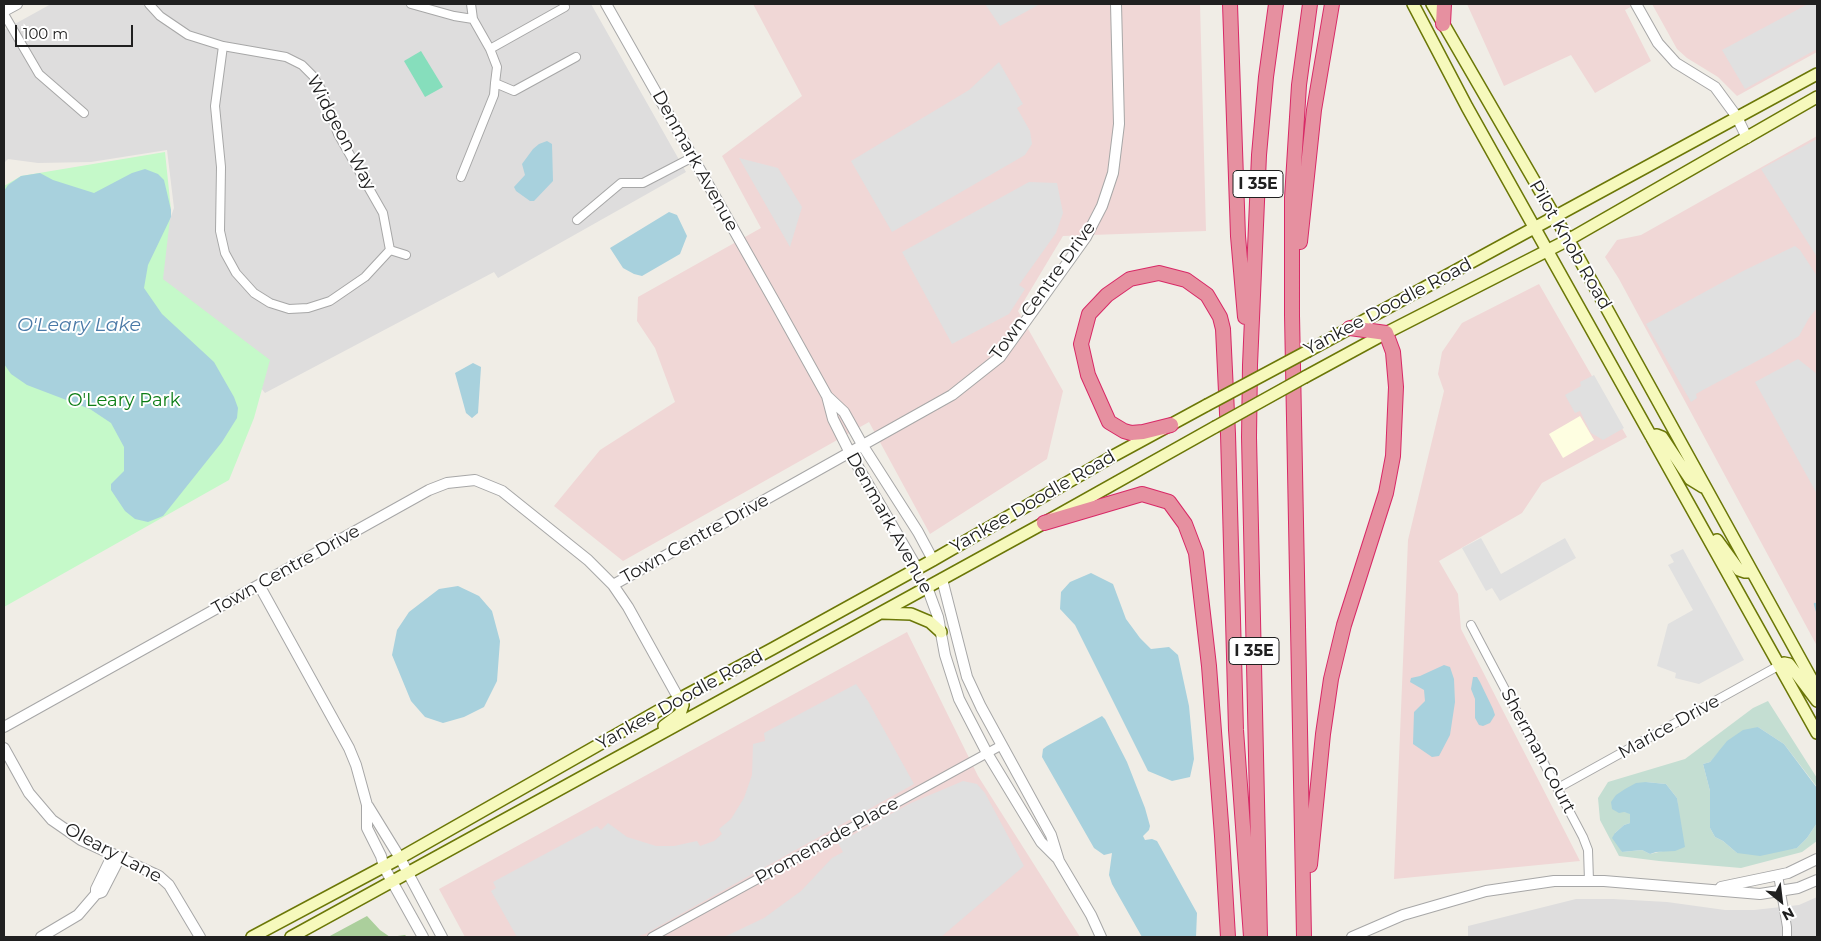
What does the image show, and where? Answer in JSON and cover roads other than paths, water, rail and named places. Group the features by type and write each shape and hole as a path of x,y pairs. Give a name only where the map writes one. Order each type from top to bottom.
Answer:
{"highway":[{"path":"1220,4 1226,152 1238,236"},
{"path":"1230,4 1238,236 1250,365"},
{"name":"I 35E","path":"1260,937 1249,447 1250,365 1259,155 1266,76 1276,4"},
{"name":"I 35E","path":"1304,934 1292,315 1292,198 1299,84 1310,4"},
{"path":"1292,315 1314,110 1332,4"},
{"path":"1443,24 1444,4"},
{"path":"1171,425 1131,433 1109,422 1088,375 1081,344 1089,314 1107,295 1130,279 1159,273 1186,280 1207,295 1220,317 1223,329 1228,434 1236,730 1251,937"},
{"path":"1304,934 1323,734 1331,679 1344,625 1386,493 1393,456 1396,387 1393,352 1386,333 1350,328"},
{"path":"1044,523 1142,494 1169,502 1185,524 1196,553 1209,666 1228,937"}],"main road":[{"name":"Pilot Knob Road","path":"1413,4 1467,107 1536,227 1547,250 1817,733"},
{"name":"Pilot Knob Road","path":"1432,4 1568,240 1817,690"},
{"name":"Yankee Doodle Road","path":"252,937 384,867 679,698 933,560 1115,455 1817,74"},
{"name":"Yankee Doodle Road","path":"291,937 606,765 1305,377 1386,333 1568,240 1817,97"},
{"name":"Pilot Knob Road","path":"1651,436 1657,435 1662,437 1690,479 1705,488"},
{"name":"Pilot Knob Road","path":"1674,476 1693,500 1716,539 1735,566 1745,572 1752,572"},
{"name":"Denmark Avenue","path":"933,560 942,579"},
{"name":"Denmark Avenue","path":"917,568 927,587"},
{"path":"880,613 911,614 930,622 941,632"},
{"name":"Pilot Knob Road","path":"1780,665 1784,663 1789,664 1817,701"},
{"path":"606,765 680,714 683,705 679,698"}],"street":[{"path":"18,4 4,13 39,74 84,113"},
{"name":"Widgeon Way","path":"149,4 160,16 188,35 223,46 286,57 302,65 313,76 321,89 338,134 383,213 390,250"},
{"path":"410,4 473,19"},
{"path":"462,177 494,95 497,67 490,49 473,19 471,4"},
{"name":"Denmark Avenue","path":"606,4 827,396 832,419 917,568"},
{"name":"Town Centre Drive","path":"4,727 429,490 447,483 475,480 496,487 588,560 613,585 952,395 1000,357 1086,238 1102,206 1112,173 1119,124 1116,4"},
{"path":"1636,4 1658,43 1676,63 1715,87 1737,118 1747,138"},
{"path":"490,49 565,7"},
{"path":"223,46 215,106 221,166 220,231 225,253 236,273 254,293 270,303 289,309 308,308 330,301 364,277 390,250 406,255"},
{"path":"495,83 514,91 576,57"},
{"path":"577,220 622,183 643,182 693,157"},
{"name":"Denmark Avenue","path":"827,396 844,412 863,446 918,532 933,560"},
{"name":"Denmark Avenue","path":"942,579 967,677 1051,835 1059,861"},
{"path":"259,584 349,748 356,765 367,805 367,828 381,856 384,867 423,937"},
{"path":"613,585 628,607 679,698"},
{"name":"Denmark Avenue","path":"927,587 938,616 954,688 987,753 1041,842 1059,861 1091,915 1101,937"},
{"name":"Sherman Court","path":"1471,625 1586,843 1589,881"},
{"name":"Marice Drive","path":"1558,788 1780,665"},
{"name":"Promenade Place","path":"652,937 1002,745"},
{"name":"Oleary Lane","path":"4,748 29,793 52,820 81,840 160,876 169,885 200,937"},
{"path":"367,805 400,858 442,937"},
{"path":"41,937 78,915 96,894 102,892 116,855"},
{"path":"1710,890 1788,873 1817,860"},
{"path":"1778,875 1787,937"},
{"path":"1352,937 1403,914 1486,891 1554,881 1589,881 1760,894 1798,888 1817,880"}],"water":[{"path":"547,141 552,144 553,181 534,201 530,201 516,191 514,187 525,175 522,164 533,149"},
{"name":"O'Leary Lake","path":"145,169 158,174 164,180 171,217 148,265 144,288 162,314 214,362 234,397 238,408 237,418 222,442 163,516 148,522 135,519 125,511 111,490 111,484 124,471 124,447 111,423 90,409 27,385 11,374 4,364 4,191 8,185 21,176 40,173 53,180 94,193 132,173"},
{"path":"669,212 677,215 687,236 680,254 642,276 623,268 610,248"},
{"path":"473,363 481,367 478,413 472,418 466,413 455,373"},
{"path":"1091,573 1113,584 1126,619 1151,649 1169,647 1178,655 1189,706 1194,759 1190,777 1172,781 1148,771 1075,625 1060,609 1061,592 1070,582"},
{"path":"458,586 479,596 492,611 500,641 497,681 484,707 464,717 443,723 425,717 411,701 392,655 397,630 409,612 439,589"},
{"path":"1444,665 1450,667 1454,679 1455,702 1450,735 1439,756 1432,757 1413,744 1414,712 1425,701 1424,690 1410,682 1411,678"},
{"path":"1473,677 1477,677 1480,682 1495,715 1490,723 1483,726 1479,725 1475,718 1475,699 1471,689"},
{"path":"1102,716 1127,762 1145,808 1150,826 1143,836 1145,840 1152,839 1157,841 1197,913 1196,937 1142,937 1112,884 1109,875 1112,853 1104,855 1094,848 1042,757 1043,749 1047,746"},
{"path":"1758,727 1784,744 1817,788 1817,823 1807,838 1797,848 1760,856 1737,853 1715,837 1710,828 1710,791 1703,764 1710,762 1727,741 1743,730"},
{"path":"1636,783 1666,784 1677,798 1685,847 1675,851 1650,854 1642,850 1622,852 1612,838 1624,825 1630,823 1630,814 1619,813 1612,809 1611,802 1616,795 1625,789"}],"waterway":[{"path":"1815,604 1817,611"}],"park label":[{"name":"O'Leary Park","path":"124,401"}]}
